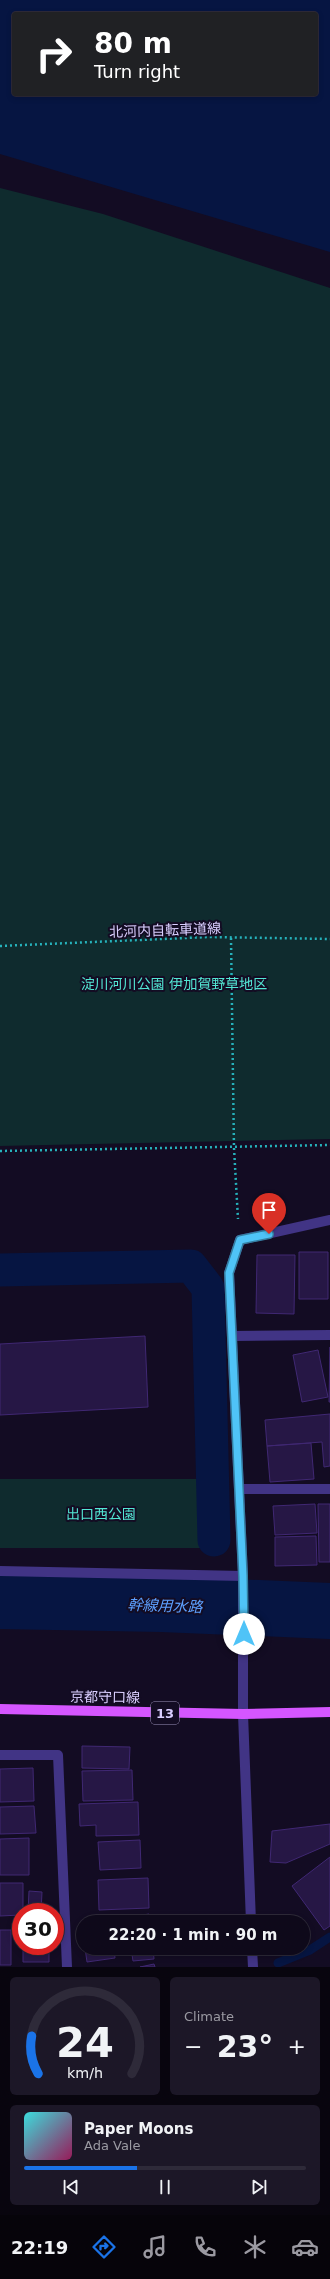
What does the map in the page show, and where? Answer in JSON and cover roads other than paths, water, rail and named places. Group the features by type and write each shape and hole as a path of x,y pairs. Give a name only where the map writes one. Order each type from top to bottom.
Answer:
{"main road":[{"name":"京都守口線","path":"0,1709 243,1714 330,1712"}],"street":[{"path":"251,1915 243,1714 243,1576 229,1273 240,1240 330,1220"},
{"path":"232,1336 330,1335"},
{"path":"239,1489 330,1489"},
{"path":"0,1571 243,1576"},
{"path":"0,1755 58,1755 67,1967"},
{"path":"252,1955 253,1967"}],"water":[{"path":"0,0 330,0 330,252 0,154"}],"waterway":[{"path":"0,1270 191,1266 208,1288 214,1540"},
{"path":"213,1596 215,1607"},
{"name":"幹線用水路","path":"0,1601 162,1604 330,1611"},
{"path":"278,1963 310,1950 330,1937"}],"park label":[{"name":"淀川河川公園 伊加賀野草地区","path":"174,984"},
{"name":"出口西公園","path":"101,1514"}]}
